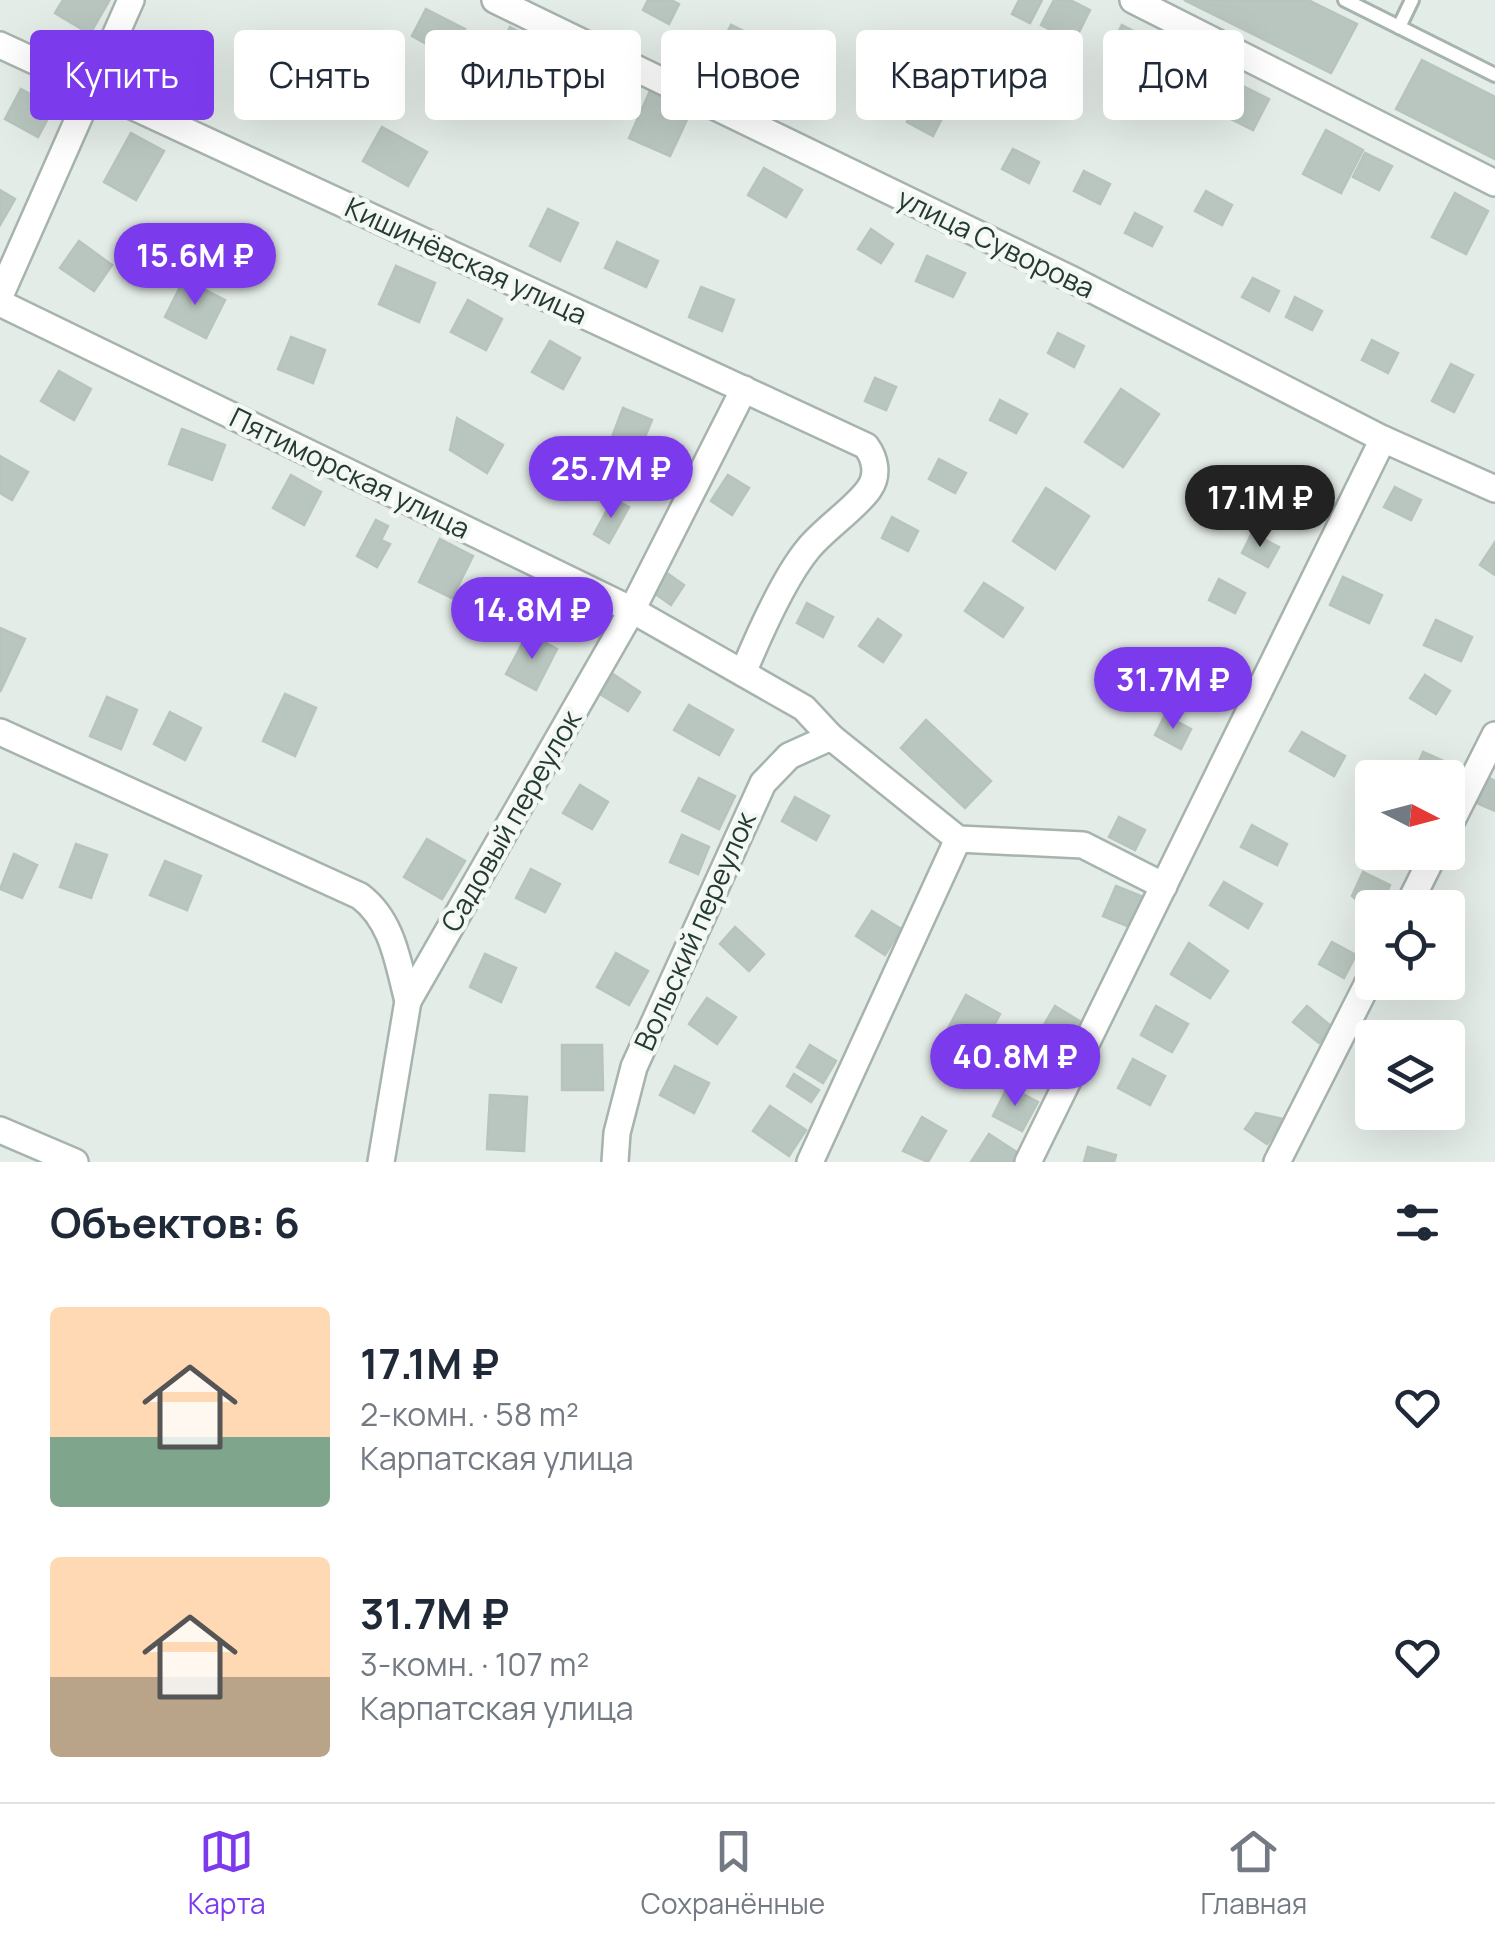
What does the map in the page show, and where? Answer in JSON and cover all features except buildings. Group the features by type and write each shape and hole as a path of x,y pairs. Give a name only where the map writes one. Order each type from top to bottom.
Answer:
{"street":[{"path":"118,30 131,0"},
{"name":"улица Суворова","path":"495,0 1078,282 1383,439 1495,489"},
{"path":"1132,0 1495,183"},
{"name":"Кишинёвская улица","path":"0,46 30,60"},
{"path":"0,300 78,120"},
{"name":"Кишинёвская улица","path":"159,120 866,446 874,457 870,489 804,553 743,674"},
{"name":"Пятиморская улица","path":"0,300 632,610 804,708 831,737 958,839"},
{"name":"Садовый переулок","path":"381,1162 408,1001 632,610 744,389"},
{"path":"1028,1162 1383,439"},
{"path":"0,732 360,896 384,922 408,1001"},
{"path":"1465,794 1495,735"},
{"name":"Вольский переулок","path":"615,1162 617,1133 634,1067 762,783 789,756 831,737"},
{"path":"810,1162 958,839 1083,844 1164,886"},
{"path":"1277,1162 1359,1000"},
{"path":"0,1130 75,1162"}],"lane":[{"path":"1345,0 1495,75"},
{"path":"1399,27 1412,0"}]}
